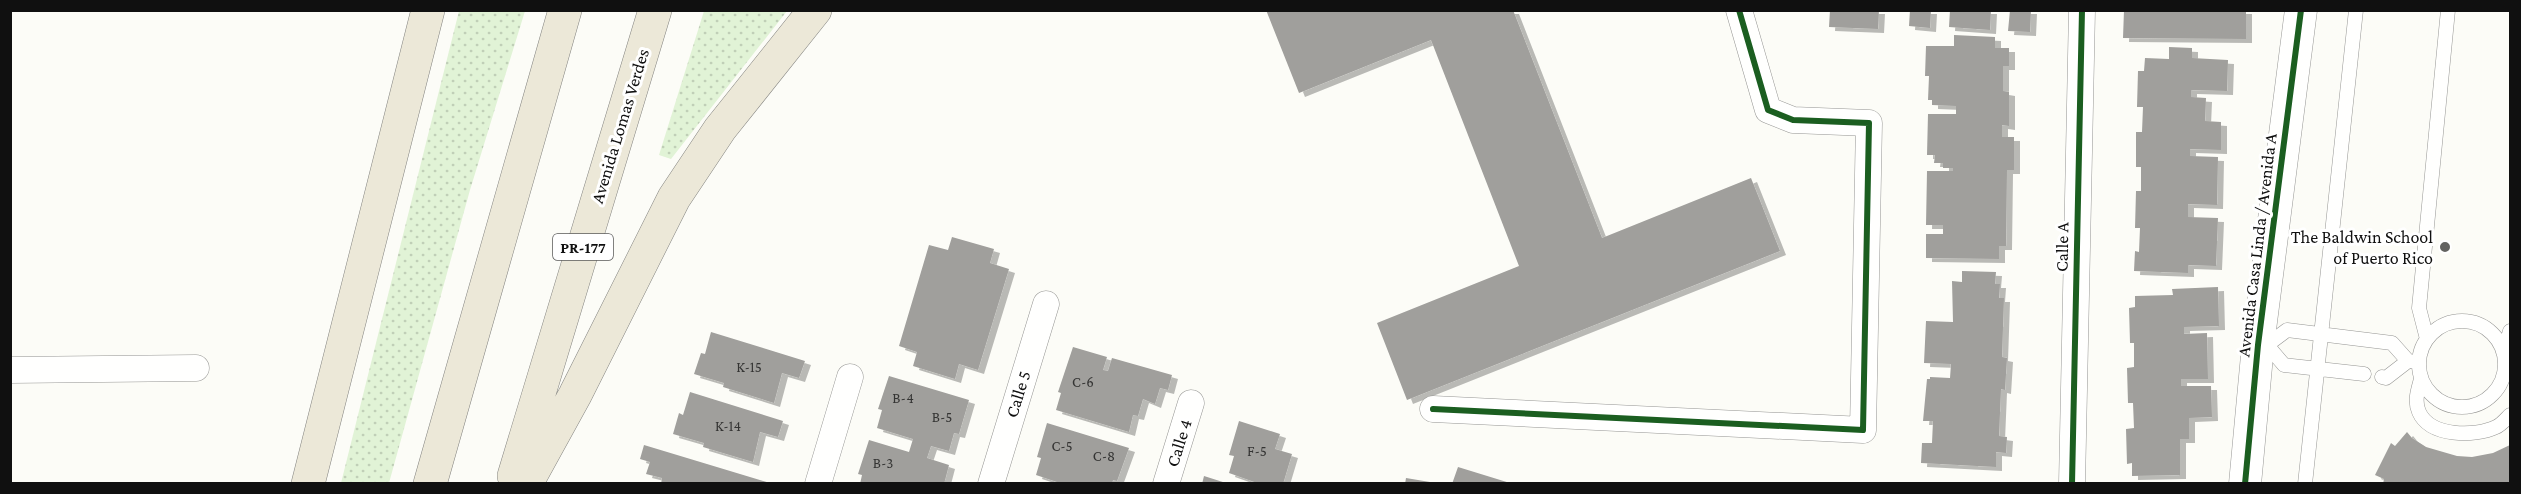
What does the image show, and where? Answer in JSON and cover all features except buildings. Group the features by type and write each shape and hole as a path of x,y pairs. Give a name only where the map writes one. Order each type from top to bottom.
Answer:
{"highway":[{"path":"308,483 428,10"},
{"path":"430,483 566,10"},
{"name":"Avenida Lomas Verdes","path":"512,483 655,10"},
{"path":"526,483 575,395 674,198 720,129 815,10"}],"street":[{"path":"1433,409 1863,430 1869,123 1793,120 1768,110 1740,10"},
{"name":"Calle A","path":"2072,483 2082,10"},
{"name":"Avenida Casa Linda / Avenida A","path":"2245,483 2301,10"},
{"name":"Calle 5","path":"991,483 1046,304"},
{"path":"10,370 196,368"},
{"path":"818,483 850,377"},
{"name":"Calle 4","path":"1166,483 1191,403"}],"lane":[{"path":"2305,483 2356,10"},
{"path":"2427,339 2420,308 2448,10"},
{"path":"2364,374 2284,365 2263,345 2287,330 2392,344 2413,362 2429,392 2441,402 2454,407 2470,407 2484,402 2495,392 2503,380 2504,352 2498,339 2488,329 2476,322 2462,320 2443,325 2427,339 2413,362 2386,378 2382,377"},
{"path":"2504,352 2511,331"},
{"path":"2421,379 2416,396 2419,412 2429,423 2442,430 2475,433 2497,427 2511,415"}],"green space":[{"path":"459,11 525,11 470,190 389,483 341,483"},
{"path":"704,11 787,11 671,159 659,155"}],"cycle path":[{"path":"1433,409 1863,430 1869,123 1793,120 1768,110 1739,10"},
{"path":"2072,484 2082,10"},
{"path":"2245,484 2258,345 2301,10"}],"place":[{"name":"The Baldwin School of Puerto Rico","path":"2445,247"}]}
